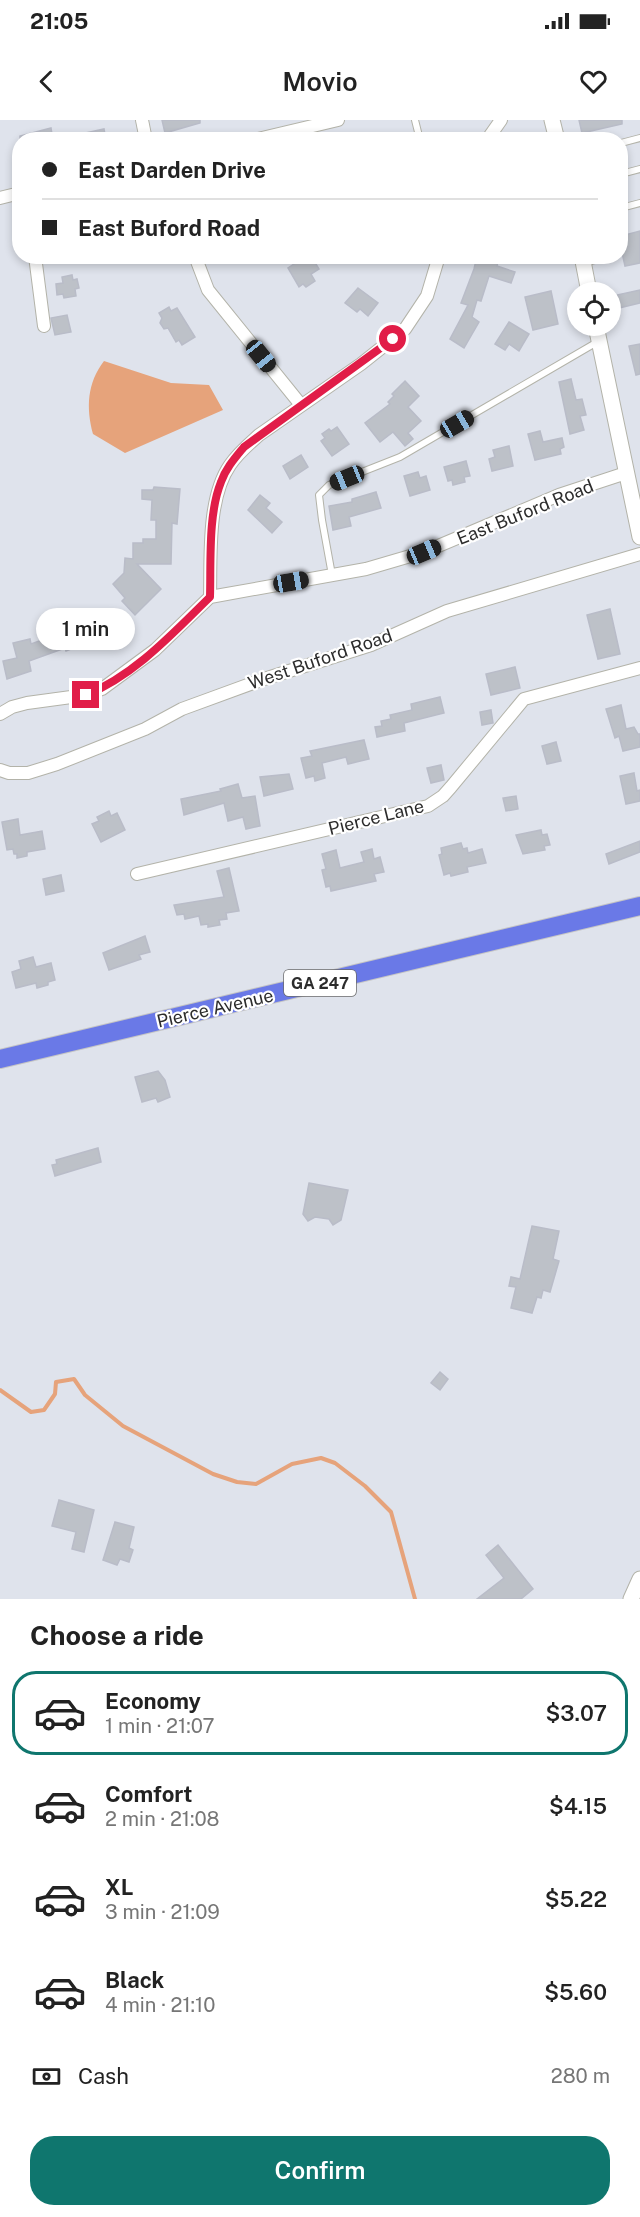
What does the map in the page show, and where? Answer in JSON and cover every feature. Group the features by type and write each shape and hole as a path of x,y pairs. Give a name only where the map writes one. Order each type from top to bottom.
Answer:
{"main road":[{"name":"Pierce Avenue","path":"0,1059 640,906"}],"street":[{"path":"288,132 338,120"},
{"path":"36,264 44,326"},
{"path":"198,264 208,290 301,405"},
{"path":"0,714 27,702 86,695 102,689 155,650 210,597 214,513 220,483 229,465 244,447 361,364 405,329 427,296 437,264"},
{"path":"584,264 588,282"},
{"path":"599,336 640,537"},
{"name":"East Buford Road","path":"210,597 366,569 424,552 559,495 626,473"},
{"name":"West Buford Road","path":"2,771 28,773 57,764 145,729 182,709 264,679 371,645 447,611 640,554"},
{"name":"Pierce Lane","path":"137,874 428,806 451,788 524,699 640,668"},
{"path":"631,1599 640,1579"}],"lane":[{"path":"332,575 321,520 320,495 329,485 400,457 593,336"}],"shaded area":[{"path":"104,361 171,383 209,385 223,410 125,453 93,434 89,415 91,387"}],"building":[{"path":"162,120 200,120 200,123 165,132"},
{"path":"579,120 622,120 622,124 582,132"},
{"path":"51,128 52,132 36,132"},
{"path":"640,231 640,263 625,266 625,264 628,264 628,234"},
{"path":"294,264 316,264 319,269 311,274 315,281 306,287 303,284 299,287 288,268"},
{"path":"475,264 497,264 497,266 515,272 511,283 489,276 481,301 477,300 472,317 479,322 464,348 450,339 468,305 461,303"},
{"path":"72,275 73,280 77,279 79,288 75,289 76,296 64,298 63,294 57,295 56,284 63,283 62,277"},
{"path":"358,288 378,303 368,316 360,309 357,312 345,303"},
{"path":"640,290 640,303 621,308 621,294"},
{"path":"551,291 558,324 533,330 525,297"},
{"path":"169,307 171,311 177,308 195,337 182,345 179,340 176,342 168,328 164,329 160,323 162,318 159,313"},
{"path":"67,315 71,332 55,335 51,318"},
{"path":"509,322 529,334 519,351 509,344 505,350 495,344"},
{"path":"640,344 640,374 636,375 629,346"},
{"path":"571,379 576,400 582,399 586,415 580,416 584,430 570,434 559,382"},
{"path":"405,381 419,396 408,407 421,421 408,433 413,439 405,446 393,432 380,442 365,423 390,404 388,402 394,396 392,394"},
{"path":"337,427 349,444 332,456 321,441 325,438 322,434"},
{"path":"540,431 543,442 562,438 564,447 560,449 561,454 535,460 528,434"},
{"path":"509,446 513,466 492,471 489,459 495,457 493,450"},
{"path":"301,455 308,467 290,479 283,466"},
{"path":"466,461 470,476 464,477 465,482 453,485 452,480 448,481 444,467"},
{"path":"418,472 420,478 426,476 430,490 410,496 404,476"},
{"path":"154,487 180,489 177,524 172,523 171,564 137,564 161,589 135,615 122,601 125,598 113,584 124,573 125,558 133,559 133,543 143,543 143,539 156,539 156,520 151,520 152,500 142,499 142,490 153,490"},
{"path":"376,492 381,508 349,517 351,526 333,530 329,506 352,502 352,499"},
{"path":"260,495 270,503 266,508 282,522 272,533 248,510"},
{"path":"610,609 620,654 598,659 587,615"},
{"path":"101,619 102,622 109,620 112,629 106,632 107,634 93,640 91,637 66,651 65,648 29,661 31,671 7,679 3,661 17,658 13,643 30,639 31,644 56,635 57,631 69,627 70,630"},
{"path":"515,667 520,688 491,695 486,674"},
{"path":"440,697 444,713 404,723 405,731 377,737 375,727 382,726 381,721 391,719 390,715 412,710 411,704"},
{"path":"621,705 626,729 634,727 640,734 640,747 623,751 619,736 615,738 606,709"},
{"path":"491,710 493,723 482,725 480,712"},
{"path":"364,740 369,759 348,764 346,757 322,763 325,778 315,781 314,776 306,778 301,758 312,756 310,751"},
{"path":"556,742 561,761 547,764 542,746"},
{"path":"441,765 444,780 431,783 427,768"},
{"path":"634,773 637,791 640,790 640,801 626,804 620,776"},
{"path":"289,774 293,789 264,796 260,777"},
{"path":"238,784 242,798 255,796 260,826 246,829 243,817 228,821 224,803 184,815 181,799 221,791 220,789"},
{"path":"516,796 518,809 506,811 503,798"},
{"path":"109,811 111,816 117,813 125,830 101,842 92,824 99,821 97,817"},
{"path":"18,819 20,835 42,831 45,849 27,852 27,856 17,858 13,849 7,850 2,822"},
{"path":"541,830 542,835 547,834 550,845 544,846 545,850 523,854 516,835"},
{"path":"640,841 640,852 609,864 606,854"},
{"path":"461,843 463,849 467,848 468,853 482,849 486,863 467,867 468,872 451,876 450,873 444,875 439,855 442,854 441,848"},
{"path":"372,849 374,859 380,857 384,872 374,874 376,881 331,891 330,886 326,887 322,870 326,869 322,854 336,850 340,868 364,862 361,852"},
{"path":"229,868 239,911 226,913 227,919 219,920 220,925 208,927 208,924 201,925 199,916 185,919 184,914 177,915 174,905 224,897 217,871"},
{"path":"61,875 64,891 46,895 43,879"},
{"path":"145,936 150,952 139,955 141,959 109,970 103,953"},
{"path":"33,957 36,967 51,963 55,980 37,988 36,983 16,988 12,972 21,969 19,961"},
{"path":"158,1071 165,1080 170,1097 158,1102 156,1098 142,1102 135,1077"},
{"path":"98,1148 101,1162 55,1176 52,1165 57,1164 56,1160"},
{"path":"309,1183 348,1190 341,1220 333,1225 329,1219 315,1217 308,1221 303,1214"},
{"path":"532,1226 559,1231 553,1259 559,1261 550,1292 543,1290 541,1298 537,1297 532,1313 511,1308 516,1287 509,1286 511,1277 520,1279"},
{"path":"440,1372 448,1379 440,1390 431,1383"},
{"path":"59,1500 94,1510 84,1552 72,1549 76,1532 52,1526"},
{"path":"115,1522 134,1527 129,1548 133,1550 129,1562 120,1559 117,1565 103,1560"},
{"path":"498,1545 533,1589 521,1599 477,1599 504,1578 486,1555"}],"waterway":[{"path":"0,1390 31,1412 44,1410 55,1394 56,1382 74,1379 85,1395 123,1426 213,1474 237,1482 256,1484 292,1464 321,1458 335,1463 365,1486 391,1512 415,1599"}],"route":[{"path":"86,695 102,689 155,650 210,597 212,532 220,483 229,465 244,447 393,339"}]}
